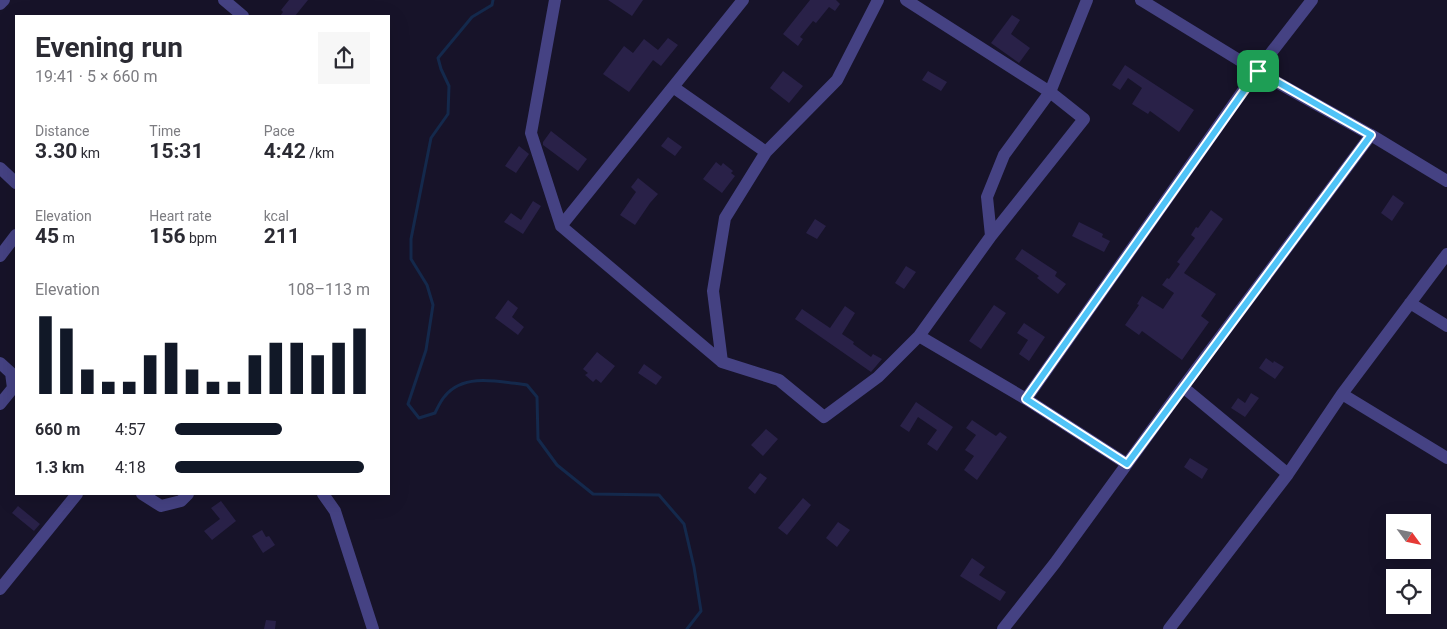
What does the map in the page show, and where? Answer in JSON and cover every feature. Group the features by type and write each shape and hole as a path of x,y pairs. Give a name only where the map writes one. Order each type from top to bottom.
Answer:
{"street":[{"path":"0,4 4,0"},
{"path":"224,0 242,15"},
{"path":"555,0 531,133 562,226 722,362 780,380 824,417 878,376 919,336 991,236 1084,119 1050,92 906,0"},
{"path":"562,226 743,0"},
{"path":"722,362 713,291 725,218 766,152 838,80 878,0"},
{"path":"991,236 987,197 1004,155 1050,92 1087,0"},
{"path":"1142,0 1258,71 1371,135 1447,181"},
{"path":"1026,399 1258,71 1312,0"},
{"path":"673,87 766,152"},
{"path":"1004,629 1055,563 1183,387 1371,135"},
{"path":"0,168 15,182"},
{"path":"0,256 15,237"},
{"path":"1169,629 1288,474 1342,394 1447,254"},
{"path":"1410,303 1447,326"},
{"path":"919,336 1026,399 1127,464"},
{"path":"0,363 14,376 13,388 0,404"},
{"path":"1183,387 1288,474"},
{"path":"1342,394 1447,458"},
{"path":"0,590 76,495"},
{"path":"144,495 161,506 181,501 187,495"},
{"path":"324,495 335,511 373,629"}],"building":[{"path":"289,0 308,0 296,15 281,15 283,12 281,10"},
{"path":"608,0 643,0 632,16"},
{"path":"810,0 836,0 840,4 835,11 829,7 816,23 813,21 800,37 803,39 798,46 783,34"},
{"path":"1012,15 1020,20 1011,34 1030,48 1019,63 991,43"},
{"path":"668,38 678,45 661,66 653,60 629,92 603,74 624,46 633,53 644,39 658,50"},
{"path":"1125,65 1194,110 1179,132 1150,111 1148,114 1132,104 1142,88 1128,78 1120,90 1112,85"},
{"path":"783,71 803,86 789,103 770,88"},
{"path":"928,71 947,82 941,91 922,80"},
{"path":"551,131 587,159 578,171 543,145"},
{"path":"668,137 682,147 675,156 661,146"},
{"path":"519,146 529,154 516,173 505,166"},
{"path":"716,162 721,166 723,163 733,171 731,173 735,176 722,193 703,179"},
{"path":"638,178 658,194 635,225 620,215 636,192 631,187"},
{"path":"1393,195 1404,203 1392,221 1381,213"},
{"path":"533,201 541,206 523,234 504,222 511,213 521,220"},
{"path":"1211,210 1223,219 1184,273 1216,294 1201,316 1209,322 1182,360 1142,331 1139,335 1125,325 1139,305 1137,304 1142,296 1163,309 1174,293 1162,285 1180,264 1177,262 1195,238 1191,235"},
{"path":"815,219 826,226 817,239 806,233"},
{"path":"1079,222 1103,234 1102,237 1110,241 1104,252 1072,236"},
{"path":"1022,249 1057,272 1055,276 1066,284 1058,294 1037,278 1039,276 1015,259"},
{"path":"906,266 916,272 904,289 895,283"},
{"path":"508,300 518,308 512,317 524,327 518,335 495,318"},
{"path":"994,305 1006,313 981,349 969,341"},
{"path":"845,306 855,313 842,334 871,357 873,354 882,359 871,372 795,319 802,309 830,328"},
{"path":"1024,323 1045,337 1029,361 1019,354 1028,340 1017,333"},
{"path":"597,352 615,366 601,383 596,379 593,382 585,375 588,373 583,369"},
{"path":"1266,358 1284,367 1275,379 1259,368"},
{"path":"644,364 662,377 656,385 638,373"},
{"path":"1251,393 1259,398 1245,417 1231,408 1238,398 1245,403"},
{"path":"916,402 953,427 937,451 927,444 937,430 918,417 909,432 900,426"},
{"path":"972,420 996,436 1000,432 1007,437 977,480 964,470 974,456 965,450 976,435 966,428"},
{"path":"766,429 778,439 763,456 751,445"},
{"path":"1190,458 1208,469 1202,479 1184,467"},
{"path":"760,473 767,478 755,494 748,488"},
{"path":"803,498 811,505 787,535 778,528"},
{"path":"221,501 236,521 212,540 204,531 220,519 211,508"},
{"path":"18,506 40,524 34,531 12,513"},
{"path":"838,522 850,530 837,547 826,538"},
{"path":"262,530 266,537 269,536 275,545 263,553 252,536"},
{"path":"972,558 985,567 979,575 1006,592 1000,601 960,576"},
{"path":"266,620 276,621 275,629 264,629"}],"waterway":[{"path":"493,0 492,5 472,17 438,58 449,86 448,114 431,138 411,239 411,259 427,285 433,305 426,350 408,404 419,418 435,413 445,396 462,384 483,380 527,385 537,397 538,439 557,465 593,494 659,495 684,524 694,567 701,611 687,629"}],"route":[{"path":"1258,71 1371,135 1127,464 1026,399 1258,71"}]}
